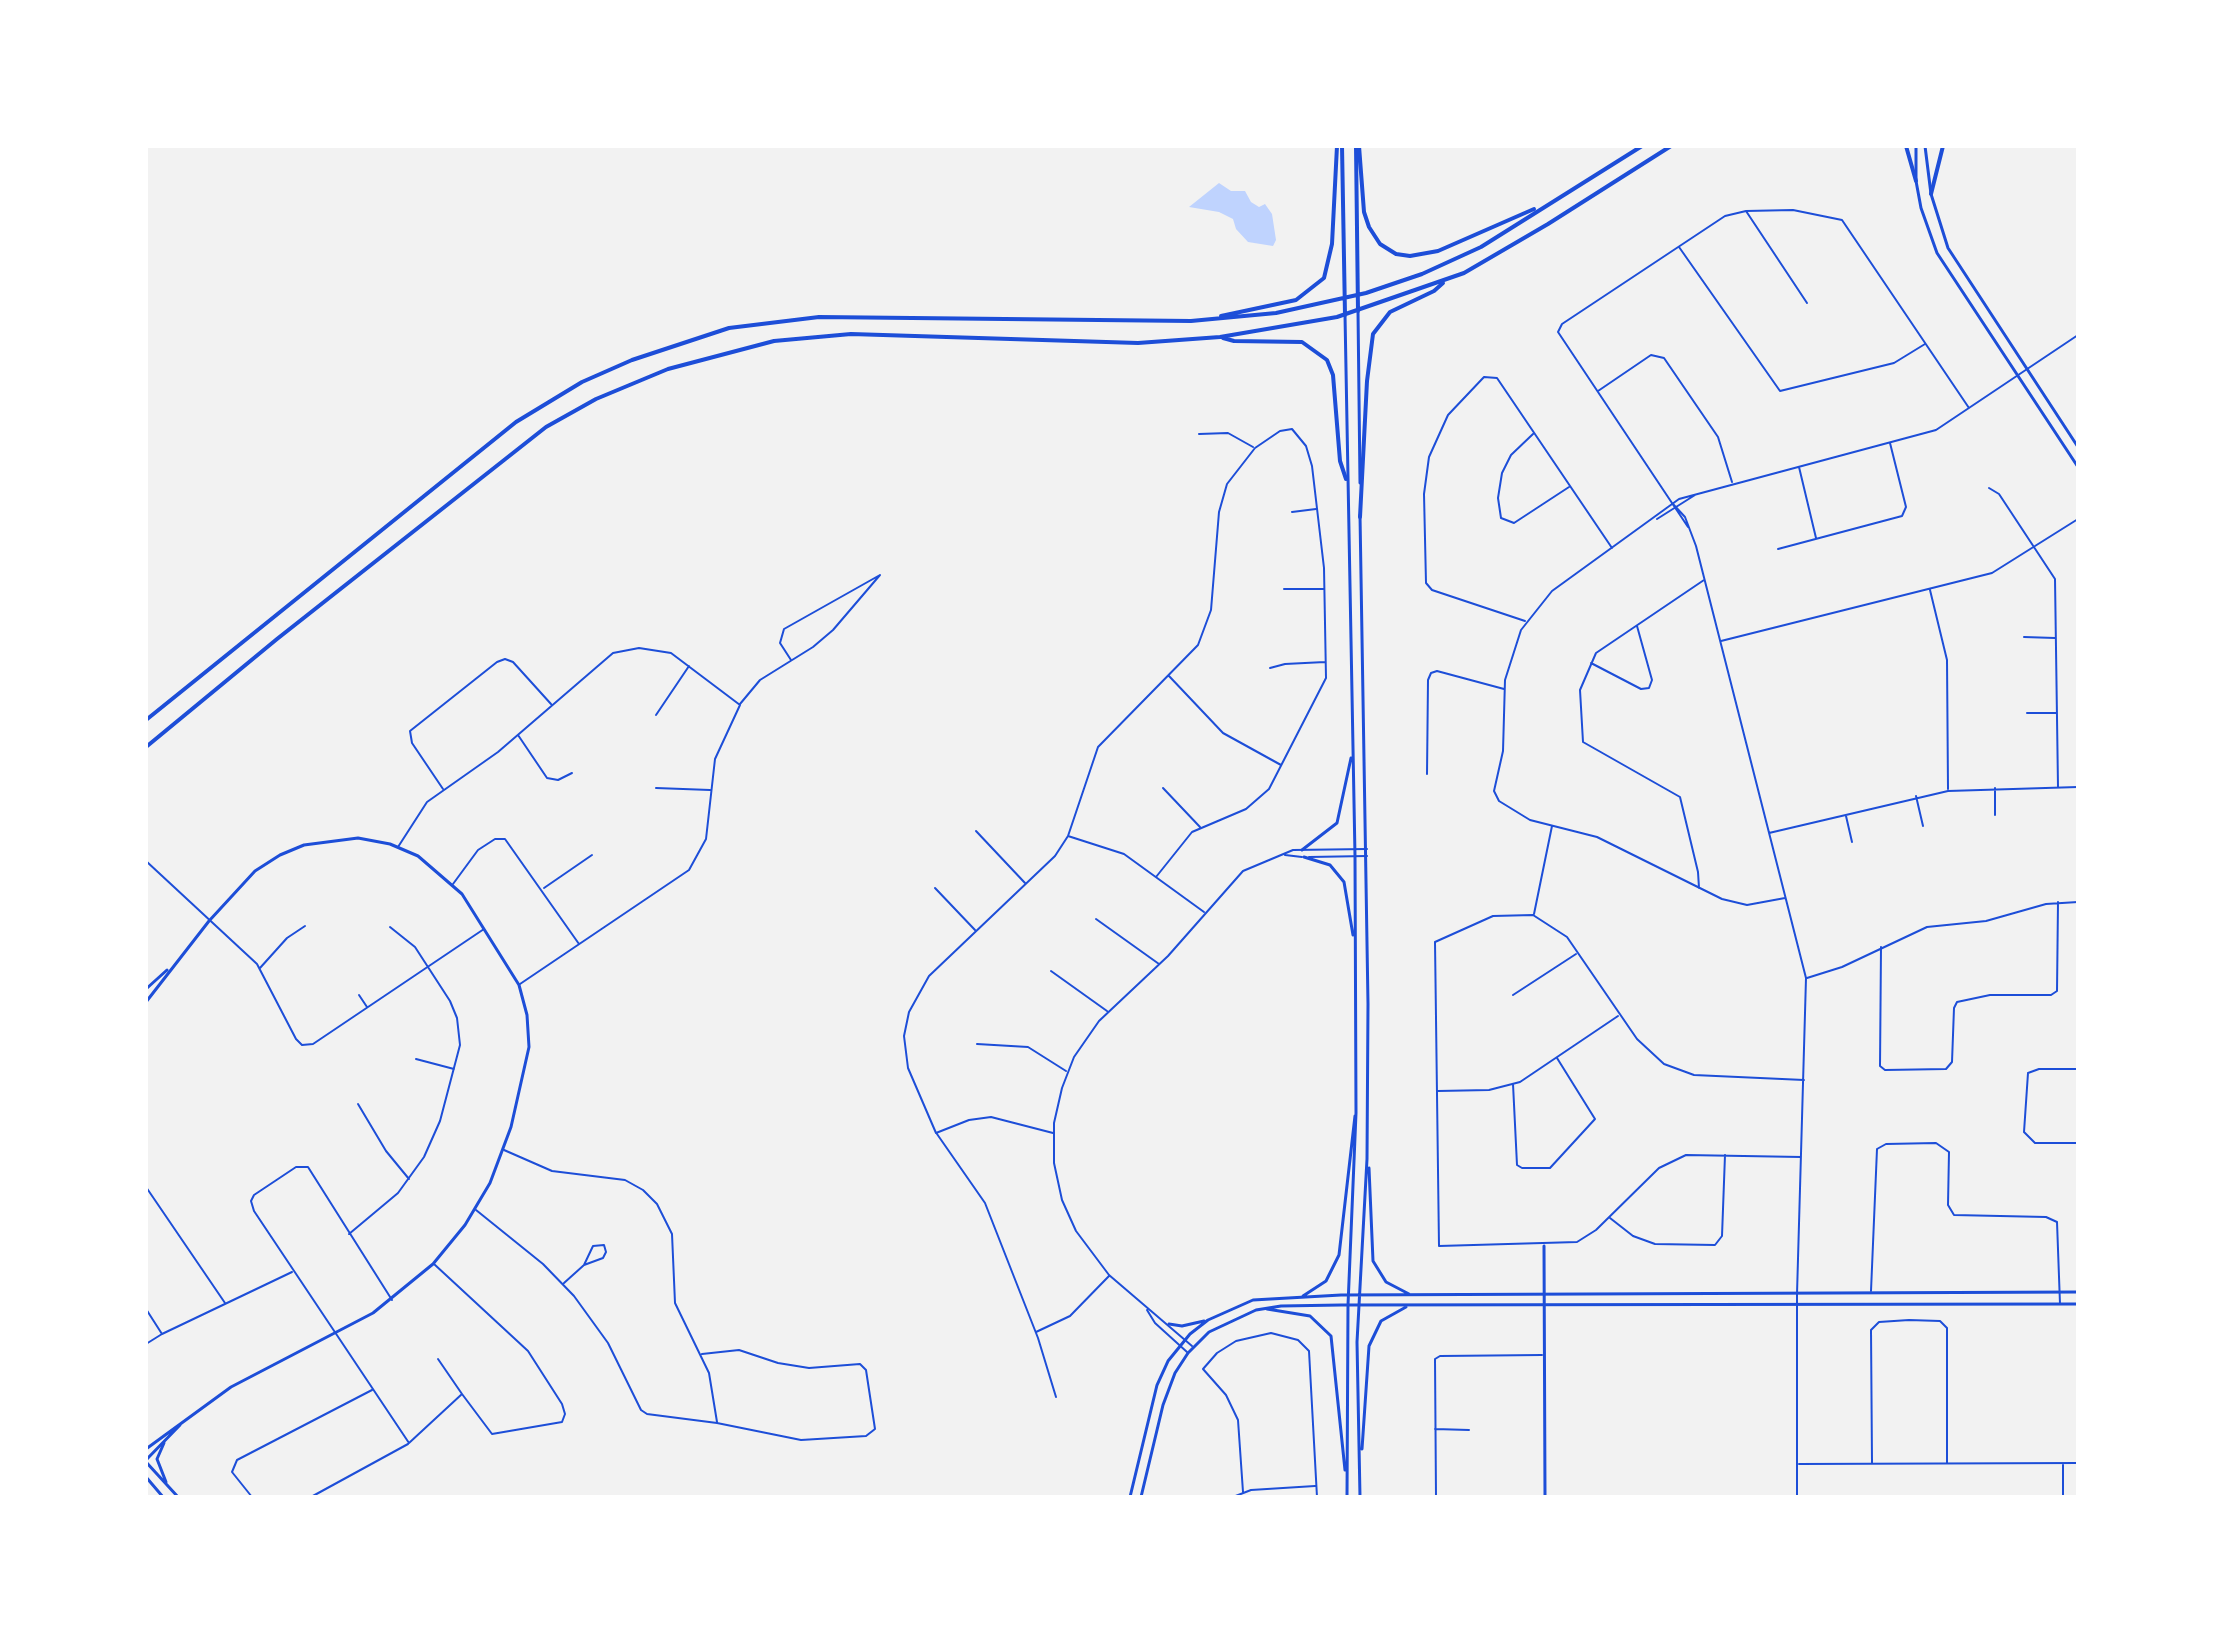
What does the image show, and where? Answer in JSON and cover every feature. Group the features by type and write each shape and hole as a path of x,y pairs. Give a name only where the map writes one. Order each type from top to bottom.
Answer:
{"main road":[{"path":"1340,146 1355,849 1356,1113 1348,1295 1347,1497"},
{"path":"1212,319 1296,300 1324,278 1332,244 1340,146"},
{"path":"1358,146 1364,212 1369,227 1380,244 1396,254 1410,256 1438,251 1547,203"},
{"path":"1358,146 1360,517 1367,849 1367,1159 1357,1389 1360,1497"},
{"path":"146,720 516,422 582,382 670,345 744,325 819,317 1212,319 1276,313 1358,295 1422,274 1481,247 1642,146"},
{"path":"146,747 277,639 546,427 596,399 668,369 774,341 851,334 1138,343 1220,337 1345,315 1444,281 1527,237 1671,146"},
{"path":"1906,146 1927,230 1937,253 2016,378 2078,467"},
{"path":"1916,146 1916,181"},
{"path":"1925,146 1931,194 1957,264 2078,447"},
{"path":"1931,194 1943,146"},
{"path":"1360,517 1367,381 1373,334 1390,312 1434,291 1444,281"},
{"path":"1220,337 1234,341 1293,340 1321,353 1333,375 1340,461 1346,479"},
{"path":"1302,850 1327,834 1337,823 1344,801 1347,766 1352,755"},
{"path":"146,1002 209,921 255,871 295,848 344,838 398,847 428,862 453,884 485,928 519,985 527,1015 528,1055 504,1150 475,1210 433,1264 392,1300 336,1334 231,1387 146,1449"},
{"path":"1304,857 1330,865 1344,882 1355,940"},
{"path":"146,989 170,968"},
{"path":"1303,1296 1326,1281 1339,1255 1356,1113"},
{"path":"1367,1159 1373,1261 1386,1282 1413,1295"},
{"path":"1544,1246 1545,1497"},
{"path":"1169,1324 1182,1326 1208,1320 1253,1300 1303,1296 2078,1292"},
{"path":"1141,1497 1167,1390 1188,1353 1234,1318 1264,1309 1348,1305 2078,1304"},
{"path":"1360,1466 1369,1346 1381,1321 1410,1305"},
{"path":"1264,1309 1310,1316 1331,1336 1337,1362 1341,1456 1347,1476"},
{"path":"1130,1497 1157,1385 1185,1339 1208,1320"},
{"path":"178,1497 146,1461 182,1422"},
{"path":"164,1443 157,1459 167,1486"},
{"path":"146,1477 163,1497"}],"street":[{"path":"1688,527 1674,511 1672,503 1560,338 1561,326 1725,216 1746,211 1804,210 1842,220 1970,409"},
{"path":"1746,211 1807,303"},
{"path":"1678,245 1780,391 1894,363 1926,344"},
{"path":"1655,520 1672,503 1732,482 1936,430 2078,335"},
{"path":"1597,392 1651,355 1664,358 1718,437 1732,482"},
{"path":"1526,621 1428,587 1425,484 1429,457 1441,427 1466,393 1486,376 1497,378 1612,548"},
{"path":"1056,1397 1036,1332 985,1203 936,1133 908,1068 905,1028 921,986 1055,856 1068,836 1098,747 1190,656 1208,624 1221,501 1233,472 1255,448 1284,429 1297,432 1310,459 1317,509 1325,589 1324,683 1269,789 1254,804 1200,827 1183,841 1156,877"},
{"path":"1199,434 1228,433 1255,448"},
{"path":"1534,433 1511,455 1502,473 1498,498 1501,518 1514,523 1570,486"},
{"path":"1778,549 1895,520 1904,513 1906,507 1890,443"},
{"path":"1798,466 1817,540"},
{"path":"1989,488 1999,494 2055,579 2058,787"},
{"path":"1695,494 1552,591 1526,621 1511,654 1504,689 1503,751 1494,795 1517,815 1597,837 1699,889 1747,905 1785,898"},
{"path":"1672,503 1679,507 1688,527 1705,580 1806,978 1797,1294 1797,1497"},
{"path":"1292,512 1317,509"},
{"path":"1720,641 1992,573 2078,519"},
{"path":"519,985 689,870 706,839 718,749 740,705 753,686 791,660 833,630 880,575 784,629 779,639 791,660"},
{"path":"1699,889 1698,872 1678,794 1582,741 1580,690 1590,663 1603,647 1705,580"},
{"path":"1930,588 1947,660 1948,791"},
{"path":"1284,589 1325,589"},
{"path":"1590,663 1641,689 1649,688 1652,680 1636,624"},
{"path":"2024,637 2057,638"},
{"path":"398,847 421,807 518,735 613,653 650,648 671,653 690,664 740,705"},
{"path":"443,790 412,743 410,731 497,662 505,659 513,662 552,705"},
{"path":"1270,668 1326,662"},
{"path":"656,715 690,664"},
{"path":"1427,774 1431,673 1437,671 1504,689"},
{"path":"1169,676 1229,738 1282,766"},
{"path":"2027,713 2057,713"},
{"path":"518,735 547,778 558,780 572,773"},
{"path":"1769,833 1916,796 1948,791 1995,787 2078,787"},
{"path":"1995,787 1995,815"},
{"path":"656,788 711,790"},
{"path":"1163,788 1200,827"},
{"path":"1916,796 1923,826"},
{"path":"1845,814 1852,842"},
{"path":"1533,915 1553,824"},
{"path":"976,831 1026,884"},
{"path":"1068,836 1124,854 1205,913"},
{"path":"453,884 478,850 499,837 510,842 579,944"},
{"path":"1188,1353 1147,1309 1109,1275 1088,1250 1067,1212 1055,1171 1053,1133 1067,1071 1085,1039 1107,1012 1160,965 1243,871 1302,850 1367,849"},
{"path":"1284,854 1304,857 1367,856"},
{"path":"542,889 592,855"},
{"path":"146,861 260,968 302,1045 313,1044 485,928"},
{"path":"935,888 976,931"},
{"path":"1806,978 1842,967 1927,927 2000,918 2058,902 2078,902"},
{"path":"1881,947 1880,1066 1885,1070 1946,1069 1952,1062 1953,1010 1957,1002 1990,995 2051,995 2057,991 2058,902"},
{"path":"1801,1157 1693,1153 1665,1163 1610,1218 1582,1240 1544,1246 1439,1246 1435,942 1493,916 1533,915 1562,932 1646,1050 1677,1071 1804,1080"},
{"path":"1096,919 1160,965"},
{"path":"260,968 287,938 305,926"},
{"path":"348,1234 374,1216 409,1179 436,1134 460,1045 457,1018 428,967 408,940 390,927"},
{"path":"1513,995 1578,953"},
{"path":"1051,971 1107,1012"},
{"path":"359,995 367,1007"},
{"path":"1437,1091 1489,1090 1513,1084 1620,1015"},
{"path":"977,1044 1028,1047 1067,1071"},
{"path":"1513,1084 1517,1165 1522,1168 1550,1168 1595,1117 1557,1058"},
{"path":"416,1059 455,1069"},
{"path":"2078,1069 2039,1069 2028,1073 2024,1132 2035,1143 2078,1143"},
{"path":"358,1104 380,1143 409,1179"},
{"path":"936,1133 969,1120 991,1117 1053,1133"},
{"path":"1871,1293 1876,1153 1882,1145 1939,1144 1947,1149 1948,1205 1954,1215 2050,1217 2057,1222 2060,1304"},
{"path":"504,1150 552,1171 625,1180 650,1196 664,1214 672,1234 675,1303 702,1354 713,1387 717,1423"},
{"path":"1610,1218 1633,1236 1655,1244 1717,1244 1722,1236 1725,1154"},
{"path":"392,1300 308,1167 296,1167 256,1194 251,1201 254,1211 409,1443"},
{"path":"146,1187 225,1304"},
{"path":"475,1210 563,1284 608,1343 643,1413 717,1423 801,1440 866,1436 875,1429 866,1370 860,1364 809,1368 778,1363 739,1350 702,1354"},
{"path":"563,1284 584,1265 603,1258 606,1252 604,1245 593,1246 584,1265"},
{"path":"433,1264 528,1351 550,1382 565,1416 554,1426 492,1434 438,1359"},
{"path":"146,1344 293,1272"},
{"path":"1036,1332 1070,1316 1109,1275"},
{"path":"146,1309 162,1334"},
{"path":"1147,1309 1169,1324 1193,1347"},
{"path":"1872,1463 1871,1330 1879,1322 1909,1320 1940,1321 1947,1328 1947,1462"},
{"path":"1243,1492 1238,1420 1226,1395 1204,1374 1203,1368 1217,1353 1236,1341 1271,1333 1298,1340 1309,1351 1317,1497"},
{"path":"1436,1497 1433,1364 1437,1357 1545,1355"},
{"path":"252,1497 234,1477 232,1467 237,1460 373,1389"},
{"path":"311,1497 409,1443 462,1394"},
{"path":"1435,1429 1469,1430"},
{"path":"2063,1463 2063,1497"},
{"path":"1797,1464 2078,1463"},
{"path":"1233,1497 1243,1492 1316,1486"}],"water":[{"path":"1219,183 1231,191 1245,191 1251,202 1259,207 1265,204 1272,214 1276,240 1273,246 1248,242 1236,229 1233,219 1219,212 1189,207"}]}
